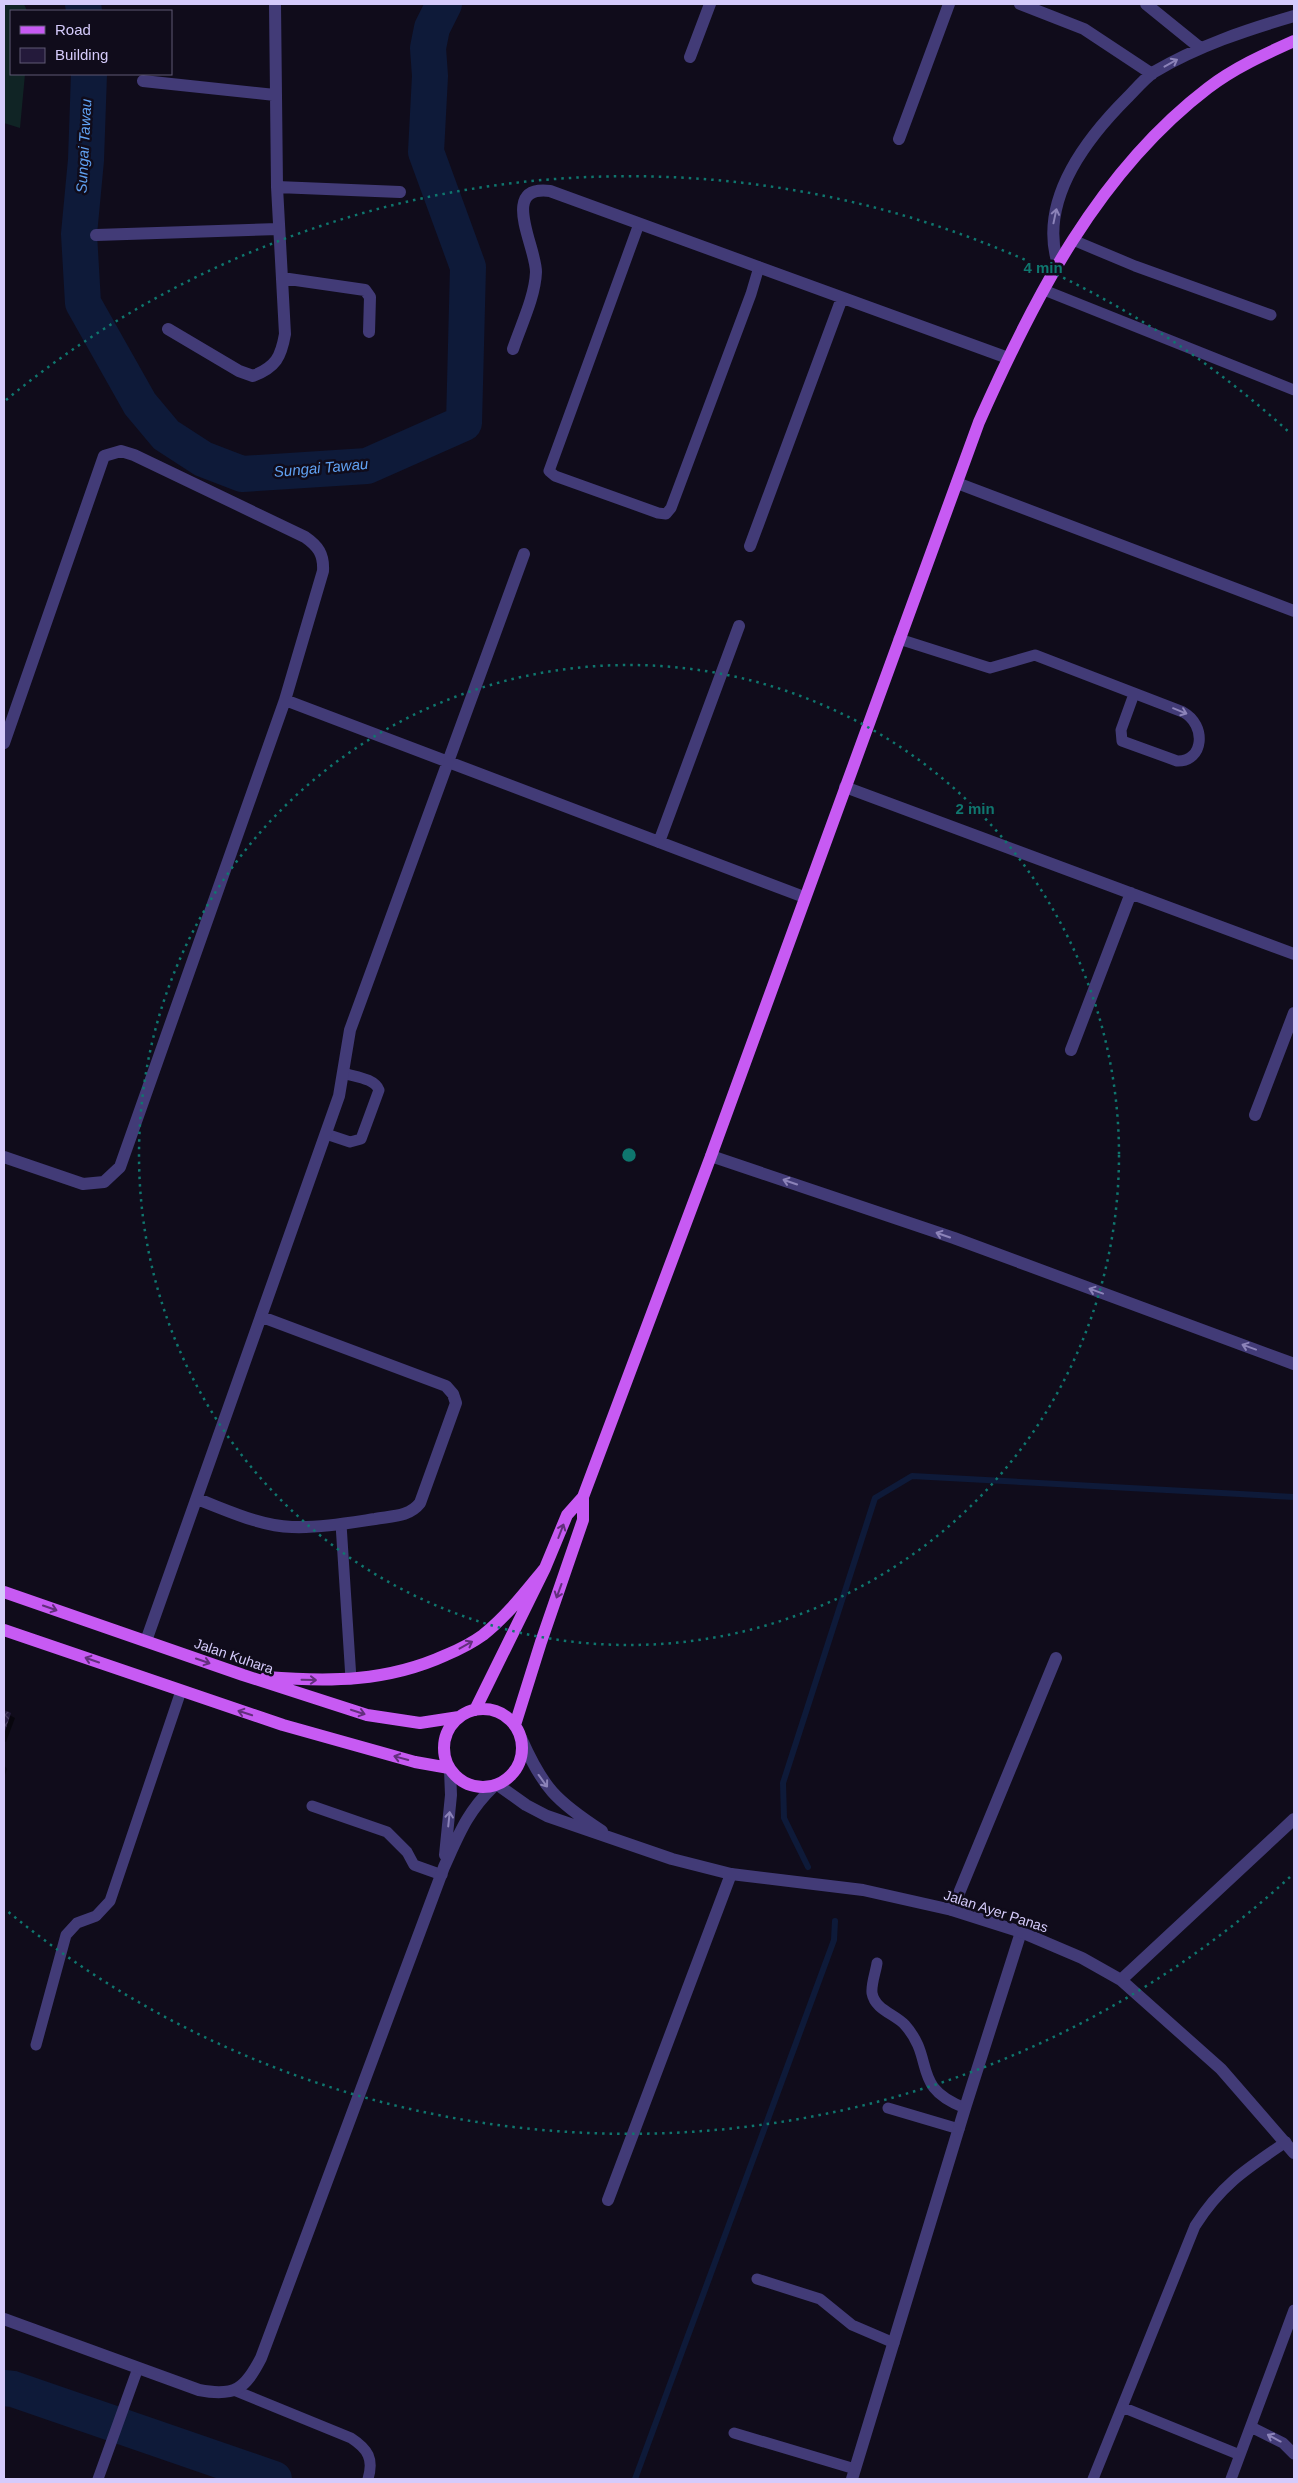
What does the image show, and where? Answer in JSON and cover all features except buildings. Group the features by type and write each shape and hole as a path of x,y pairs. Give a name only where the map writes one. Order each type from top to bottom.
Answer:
{"main road":[{"path":"515,1726 541,1642 583,1520 583,1497 711,1156 979,422 1008,358 1058,264 1120,174 1175,115 1209,86 1257,58 1294,41"},
{"path":"474,1710 546,1568 567,1515 583,1497"},
{"path":"243,1675 307,1681 376,1678 430,1662 482,1636 506,1613 546,1568"},
{"name":"Jalan Kuhara","path":"4,1592 243,1675 367,1714 402,1722 436,1722 459,1717"},
{"path":"4,1630 282,1725 415,1762 450,1769"},
{"path":"490,1709 504,1715 515,1726 521,1738 522,1752 518,1766 510,1777 496,1786 482,1788 470,1785 459,1779 450,1769 444,1755 445,1741 450,1728 459,1717 474,1710 490,1709"}],"street":[{"path":"168,329 239,371 253,376 268,370 281,355 285,334 278,229 275,4"},
{"path":"690,57 710,4"},
{"path":"899,140 949,4"},
{"path":"1020,4 1084,29 1152,74"},
{"path":"1146,4 1199,47"},
{"path":"1058,264 1051,236 1059,201 1069,171 1103,122 1152,74 1199,47 1294,16"},
{"path":"144,82 275,95"},
{"path":"277,187 400,192"},
{"path":"513,349 536,272 534,254 522,215 528,194 538,190 550,191 1008,358"},
{"path":"96,234 278,229"},
{"path":"282,278 355,286 365,290 370,296 369,332"},
{"path":"750,546 842,298"},
{"path":"4,743 104,456 121,451 134,454 296,532 316,545 324,559 323,571 285,700 120,1167 104,1182 83,1184 4,1157"},
{"path":"957,483 1294,611"},
{"path":"146,1641 339,1096 350,1030 524,554"},
{"path":"659,842 739,626"},
{"path":"285,700 804,898"},
{"path":"845,787 1294,954"},
{"path":"1071,1050 1130,893"},
{"path":"1255,1115 1294,1013"},
{"path":"711,1156 954,1238 1294,1364"},
{"path":"197,1499 261,1522 291,1528 341,1524 413,1512 420,1503 456,1403 453,1394 446,1386 262,1317"},
{"path":"952,1910 1056,1658"},
{"name":"Jalan Ayer Panas","path":"521,1738 536,1771 548,1788 567,1808 616,1840"},
{"path":"443,1871 451,1795 450,1769"},
{"path":"4,2319 200,2390 218,2394 236,2390 250,2378 261,2358 443,1871 464,1822 476,1803 496,1786"},
{"name":"Jalan Ayer Panas","path":"496,1786 547,1816 672,1859 731,1874 863,1890 952,1910 1021,1932 1082,1958 1121,1980 1222,2069 1294,2153"},
{"path":"1121,1980 1294,1819"},
{"path":"608,2200 731,1874"},
{"path":"854,2474 965,2108 1021,1932"}],"lane":[{"path":"639,224 549,471 555,476 658,513 666,514 671,508 751,294 759,267"},
{"path":"1073,240 1135,266 1271,315"},
{"path":"1044,290 1294,390"},
{"path":"899,640 990,668 1035,655 1191,716 1197,724 1200,735 1195,752 1190,758 1186,761 1177,761 1122,740 1121,730 1134,694"},
{"path":"326,1134 350,1142 361,1139 379,1090 377,1084 371,1081 343,1073"},
{"path":"341,1524 351,1679"},
{"path":"36,2045 66,1935 77,1923 96,1916 110,1901 181,1692"},
{"path":"312,1806 387,1832 407,1852 414,1865 443,1871"},
{"path":"877,1962 872,1993 877,2002 904,2024 914,2038 926,2068 928,2083 936,2093 950,2102 965,2108"},
{"path":"888,2108 959,2129"},
{"path":"1093,2479 1195,2226 1207,2207 1236,2176 1286,2142"},
{"path":"757,2279 820,2299 852,2325 894,2343"},
{"path":"1231,2479 1294,2310"},
{"path":"98,2479 138,2368"},
{"path":"236,2390 351,2438 365,2446 371,2458 368,2479"},
{"path":"1122,2407 1240,2455"},
{"path":"1251,2427 1283,2444 1294,2454"},
{"path":"734,2433 854,2474"}],"green space":[{"path":"4,4 24,4 27,10 10,10 10,75 25,75 20,128 4,123"}],"waterway":[{"name":"Sungai Tawau","path":"83,4 84,10"},
{"name":"Sungai Tawau","path":"89,75 86,160 79,234 83,303 140,404 166,435 203,459 242,474 367,466 464,423 468,267 426,152 430,76 428,48 432,28 444,4"},
{"path":"808,1867 784,1818 783,1783 875,1498 912,1476 1294,1497"},
{"path":"635,2479 834,1940 835,1921"},
{"path":"4,2388 13,2389 274,2479"}]}
